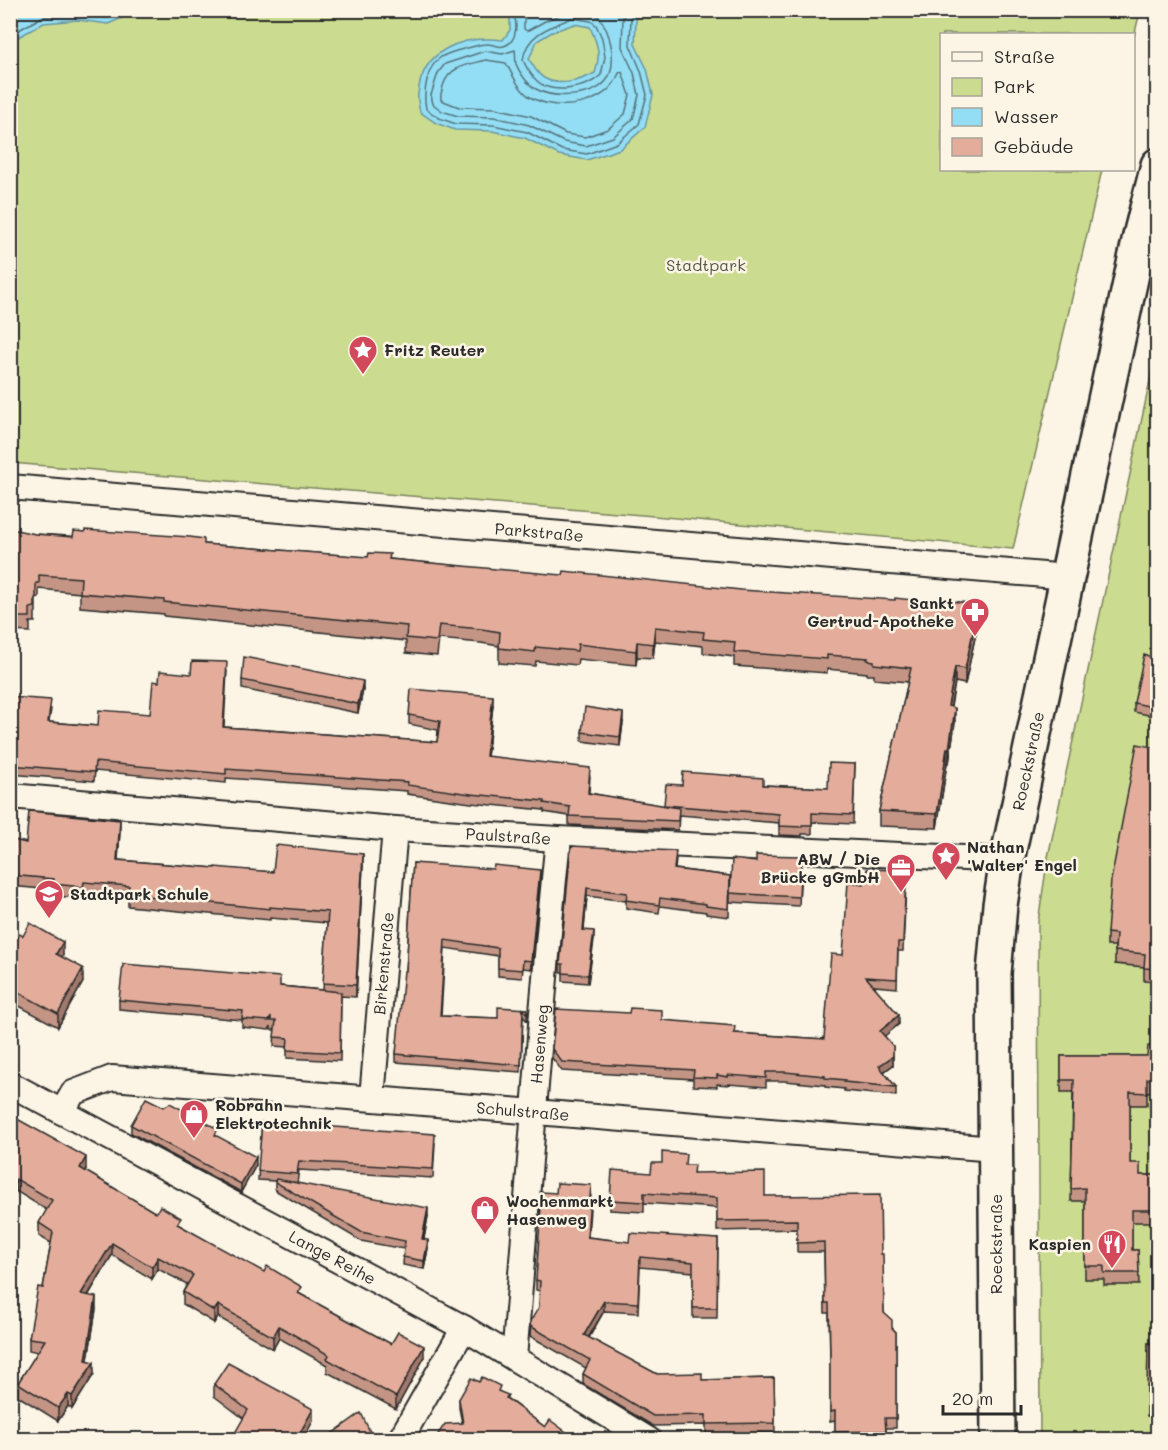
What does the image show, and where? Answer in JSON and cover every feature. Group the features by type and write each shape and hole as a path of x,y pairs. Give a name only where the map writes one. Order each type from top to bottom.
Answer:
{"main road":[{"name":"Roeckstraße","path":"998,1440 994,973 1000,905 1007,860 1140,236 1158,165"}],"street":[{"name":"Parkstraße","path":"10,487 1068,577"},
{"name":"Paulstraße","path":"10,796 395,829 1007,860"},
{"name":"Birkenstraße","path":"372,1098 395,829"},
{"name":"Hasenweg","path":"514,1358 544,972 558,839"},
{"name":"Schulstraße","path":"62,1112 73,1093 112,1078 995,1149"},
{"name":"Lange Reihe","path":"10,1083 464,1328 649,1440"},
{"path":"400,1440 464,1328"}],"green space":[{"name":"Stadtpark","path":"11,11 1140,11 1135,33 940,33 940,171 1102,171 1013,549 654,516 11,463"},
{"path":"1157,348 1157,1439 1040,1440 1038,922 1048,857"}],"water":[{"path":"10,11 139,11 108,24 78,20 44,23 11,41"},
{"path":"501,11 650,11 636,19 635,44 647,69 653,95 645,127 620,149 587,160 559,155 525,138 492,131 455,130 436,123 420,112 418,94 427,66 447,48 460,43 473,40 503,40 510,30 510,19","holes":["574,24 590,27 598,50 595,73 563,82 550,81 539,74 529,59 537,41 552,32"]}],"building":[{"path":"10,487 12,487 11,529 35,534 73,537 74,531 85,532 85,530 190,537 204,539 204,544 368,557 369,553 390,554 389,559 550,574 563,575 564,571 741,590 930,602 930,599 979,604 965,669 955,667 948,706 955,708 937,814 879,811 911,668 874,664 874,661 867,660 868,658 827,655 827,659 734,652 735,642 703,639 704,632 655,627 653,644 637,642 636,651 578,644 577,651 536,647 535,652 499,648 500,632 481,629 439,625 437,641 406,638 407,626 80,593 81,578 39,575 39,583 36,583 35,607 30,608 30,617 10,617"},
{"path":"1144,655 1158,658 1158,708 1134,703"},
{"path":"244,657 363,681 358,704 242,680"},
{"path":"192,661 227,662 223,727 437,742 440,721 409,715 411,689 493,696 486,756 590,768 588,793 679,808 678,821 569,816 570,807 544,803 544,801 471,794 407,785 408,782 226,769 226,774 95,762 94,772 10,765 10,697 51,700 48,722 98,726 99,710 150,714 153,681 159,682 160,671 191,674"},
{"path":"585,707 623,713 620,737 582,732"},
{"path":"1137,744 1158,748 1158,969 1144,968 1145,954 1115,951 1116,934 1107,933 1111,880"},
{"path":"829,763 855,764 853,815 812,813 812,825 779,826 779,814 664,805 666,784 682,785 683,772 763,778 763,785 828,788"},
{"path":"29,811 120,820 117,860 273,872 276,845 363,854 356,985 323,983 328,912 270,907 270,909 128,894 129,886 84,882 83,887 53,884 54,879 10,875 10,839 26,843"},
{"path":"571,846 676,851 674,869 730,876 729,909 660,898 659,905 626,900 627,893 587,888 583,930 594,931 588,975 563,973 563,964 560,964"},
{"path":"756,855 801,856 799,897 730,893 732,859 756,862"},
{"path":"413,863 493,869 494,865 540,870 531,961 523,960 522,970 498,968 498,948 445,940 440,1016 498,1018 498,1007 527,1009 527,1014 523,1009 521,1065 396,1054 404,971 406,971"},
{"path":"867,869 898,870 897,875 906,875 903,942 898,942 897,979 866,977 899,1015 880,1031 893,1046 893,1056 879,1066 896,1087 844,1082 845,1080 825,1078 825,1076 785,1072 766,1072 766,1078 728,1075 728,1077 717,1075 717,1078 693,1077 694,1070 562,1062 552,1049 556,1009 629,1013 630,1008 662,1010 662,1020 735,1026 734,1033 824,1039 831,954 843,955 848,882 864,884"},
{"path":"30,923 63,942 56,954 83,968 58,1014 10,988 10,950 20,934 23,936"},
{"path":"123,964 280,977 280,986 341,992 340,1053 287,1050 288,1038 274,1037 276,1021 271,1021 271,1017 269,1021 242,1019 243,1011 119,1000"},
{"path":"1148,1046 1158,1047 1158,1079 1147,1079 1147,1093 1130,1092 1130,1163 1140,1163 1140,1175 1158,1175 1158,1210 1132,1210 1132,1250 1138,1250 1139,1273 1104,1273 1104,1266 1085,1266 1085,1188 1071,1189 1074,1080 1061,1080 1061,1056 1147,1056"},
{"path":"146,1098 164,1107 170,1103 218,1129 215,1135 256,1157 241,1184 131,1125"},
{"path":"10,1115 86,1157 80,1168 156,1213 160,1206 181,1218 177,1224 264,1272 267,1266 302,1287 298,1293 391,1344 398,1332 424,1346 396,1397 327,1359 329,1355 279,1326 273,1337 218,1305 214,1311 183,1292 193,1275 158,1257 152,1267 112,1243 81,1294 96,1297 86,1360 94,1362 72,1396 68,1394 58,1408 18,1383 45,1340 29,1338 38,1287 43,1288 53,1232 39,1223 52,1200 16,1179 10,1190"},
{"path":"262,1122 435,1134 433,1169 299,1161 297,1174 258,1171"},
{"path":"662,1152 686,1154 685,1165 694,1165 693,1173 765,1172 765,1196 880,1195 884,1313 892,1320 892,1328 896,1332 896,1418 885,1418 886,1431 835,1432 835,1411 830,1412 829,1303 825,1303 824,1242 797,1243 797,1220 717,1221 717,1198 644,1193 644,1202 610,1200 612,1170 651,1173 652,1163 662,1163"},
{"path":"276,1179 428,1208 422,1239 428,1240 424,1261 403,1257 405,1241 361,1232 275,1182"},
{"path":"557,1183 591,1185 587,1237 629,1242 630,1233 718,1239 717,1308 693,1308 693,1262 640,1257 638,1303 604,1301 584,1335 657,1374 702,1373 702,1380 774,1378 775,1423 706,1424 706,1415 653,1416 583,1374 590,1360 530,1326 539,1307 540,1281 536,1280 542,1192 556,1193"},
{"path":"1154,1292 1158,1292 1158,1440 1154,1440 1155,1403 1147,1403 1148,1343 1152,1343"},
{"path":"228,1363 313,1409 296,1440 231,1440 248,1410 214,1384"},
{"path":"482,1377 500,1386 498,1391 508,1395 506,1398 545,1427 550,1420 577,1440 434,1440 445,1424 463,1423 459,1399 471,1378 479,1382"},
{"path":"361,1413 374,1440 327,1440 326,1438"}],"place":[{"name":"Fritz Reuter","path":"363,376"},
{"name":"Sankt Gertrud-Apotheke","path":"975,638"},
{"name":"Nathan 'Walter' Engel","path":"946,882"},
{"name":"ABW / Die Brücke gGmbH","path":"901,894"},
{"name":"Stadtpark Schule","path":"49,920"},
{"name":"Robrahn Elektrotechnik","path":"194,1140"},
{"name":"Wochenmarkt Hasenweg","path":"485,1236"},
{"name":"Kaspien","path":"1112,1270"}]}
